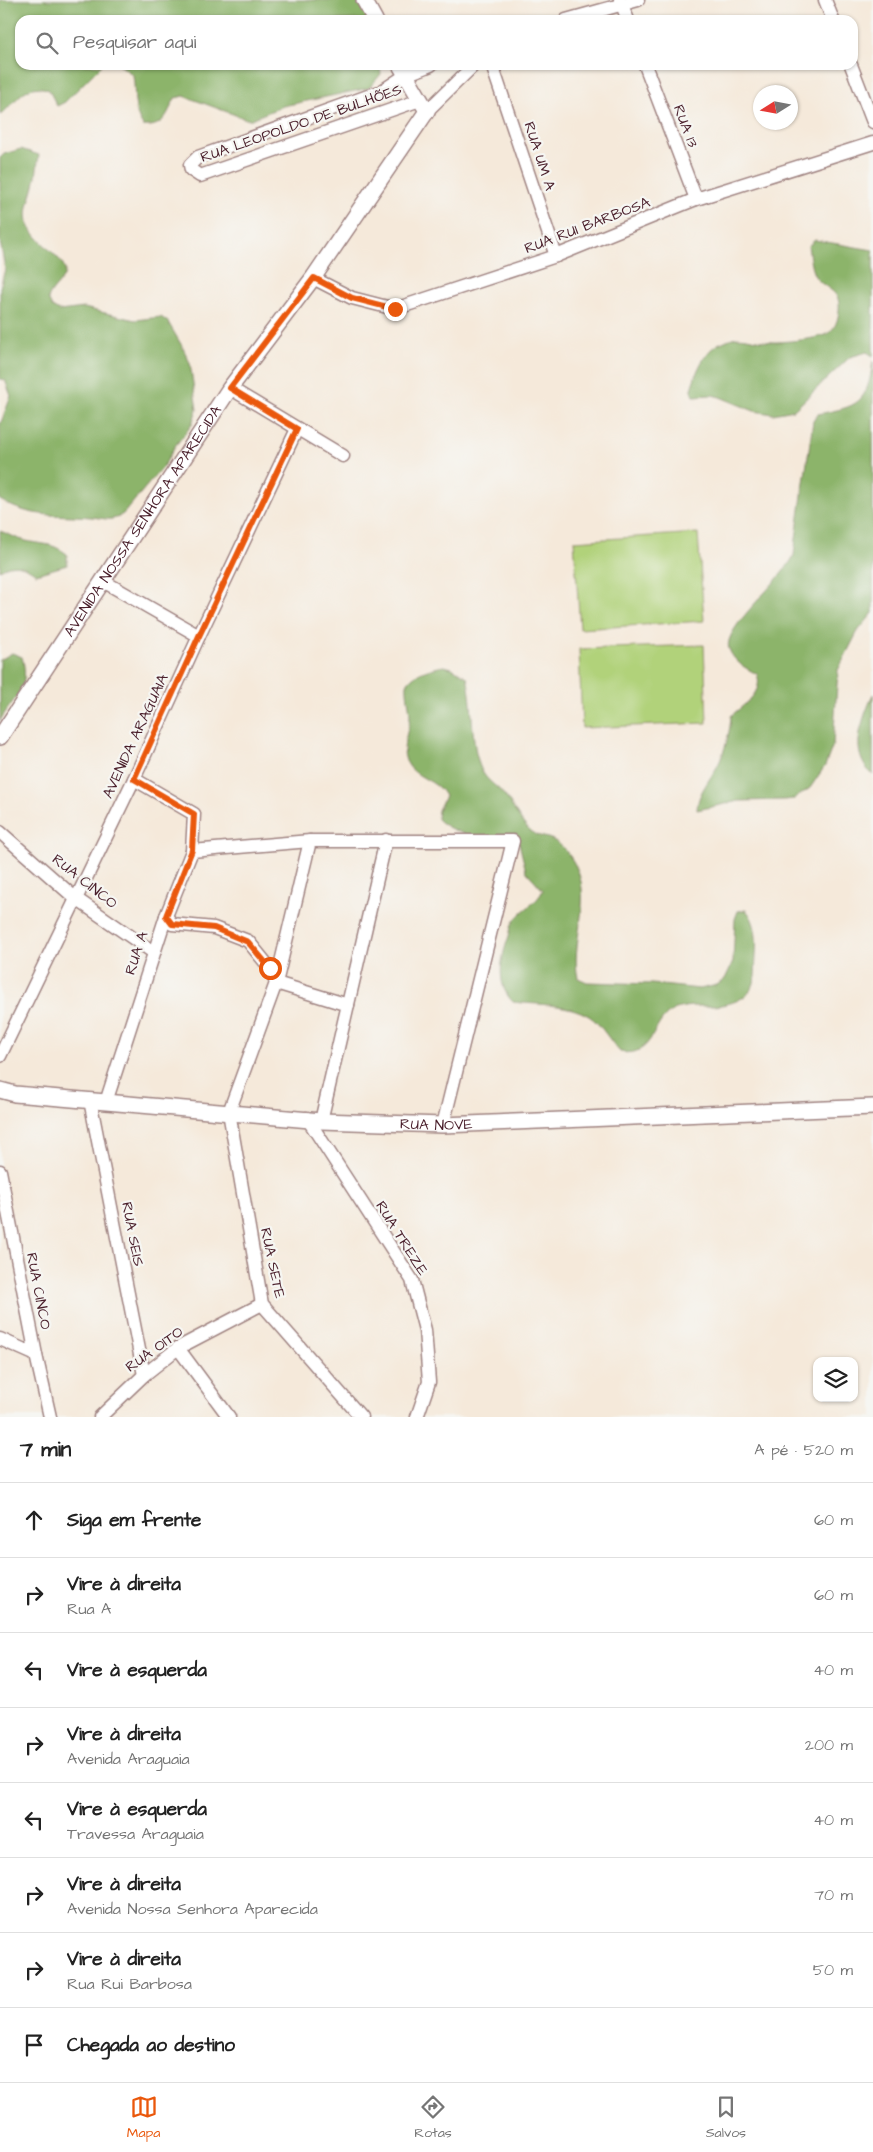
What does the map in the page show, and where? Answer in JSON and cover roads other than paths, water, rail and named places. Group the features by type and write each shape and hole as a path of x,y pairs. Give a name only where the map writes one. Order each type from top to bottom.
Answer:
{"street":[{"path":"364,0 372,15"},
{"path":"582,15 621,3 638,0"},
{"path":"825,0 831,15"},
{"path":"621,3 626,15"},
{"path":"403,70 424,106"},
{"name":"RUA LEOPOLDO DE BULHÕES","path":"403,70 382,91 198,157 190,165 191,170 200,176 424,106 468,70"},
{"name":"RUA UM A","path":"494,70 556,256"},
{"name":"RUA 13","path":"647,70 696,199"},
{"path":"852,70 873,122"},
{"name":"AVENIDA NOSSA SENHORA APARECIDA","path":"0,738 230,388 314,278 424,106"},
{"name":"RUA RUI BARBOSA","path":"314,278 352,298 395,309 556,256 696,199 873,143"},
{"path":"230,388 343,456"},
{"name":"AVENIDA ARAGUAIA","path":"0,1056 134,779 297,429"},
{"path":"103,581 199,636"},
{"name":"RUA A","path":"106,1102 153,952 192,850 194,814 134,779"},
{"name":"RUA CINCO","path":"0,832 75,898 153,952"},
{"path":"229,1112 276,983 310,840"},
{"path":"192,850 310,840 513,841 443,1125"},
{"path":"314,1120 348,1006 386,840"},
{"path":"166,916 172,924 214,928 248,942 270,968 276,983"},
{"path":"276,983 348,1006"},
{"name":"RUA NOVE","path":"0,1090 15,1094 314,1120 443,1125 873,1107"},
{"name":"RUA SEIS","path":"90,1100 144,1375"},
{"name":"RUA SETE","path":"229,1112 262,1304 361,1417"},
{"name":"RUA TREZE","path":"314,1120 412,1280 425,1330 429,1382 417,1417"},
{"name":"RUA CINCO","path":"0,1171 4,1220 50,1417"},
{"name":"RUA OITO","path":"100,1417 144,1375 178,1348 262,1304"},
{"path":"0,1339 36,1355"},
{"path":"178,1348 229,1417"}]}
